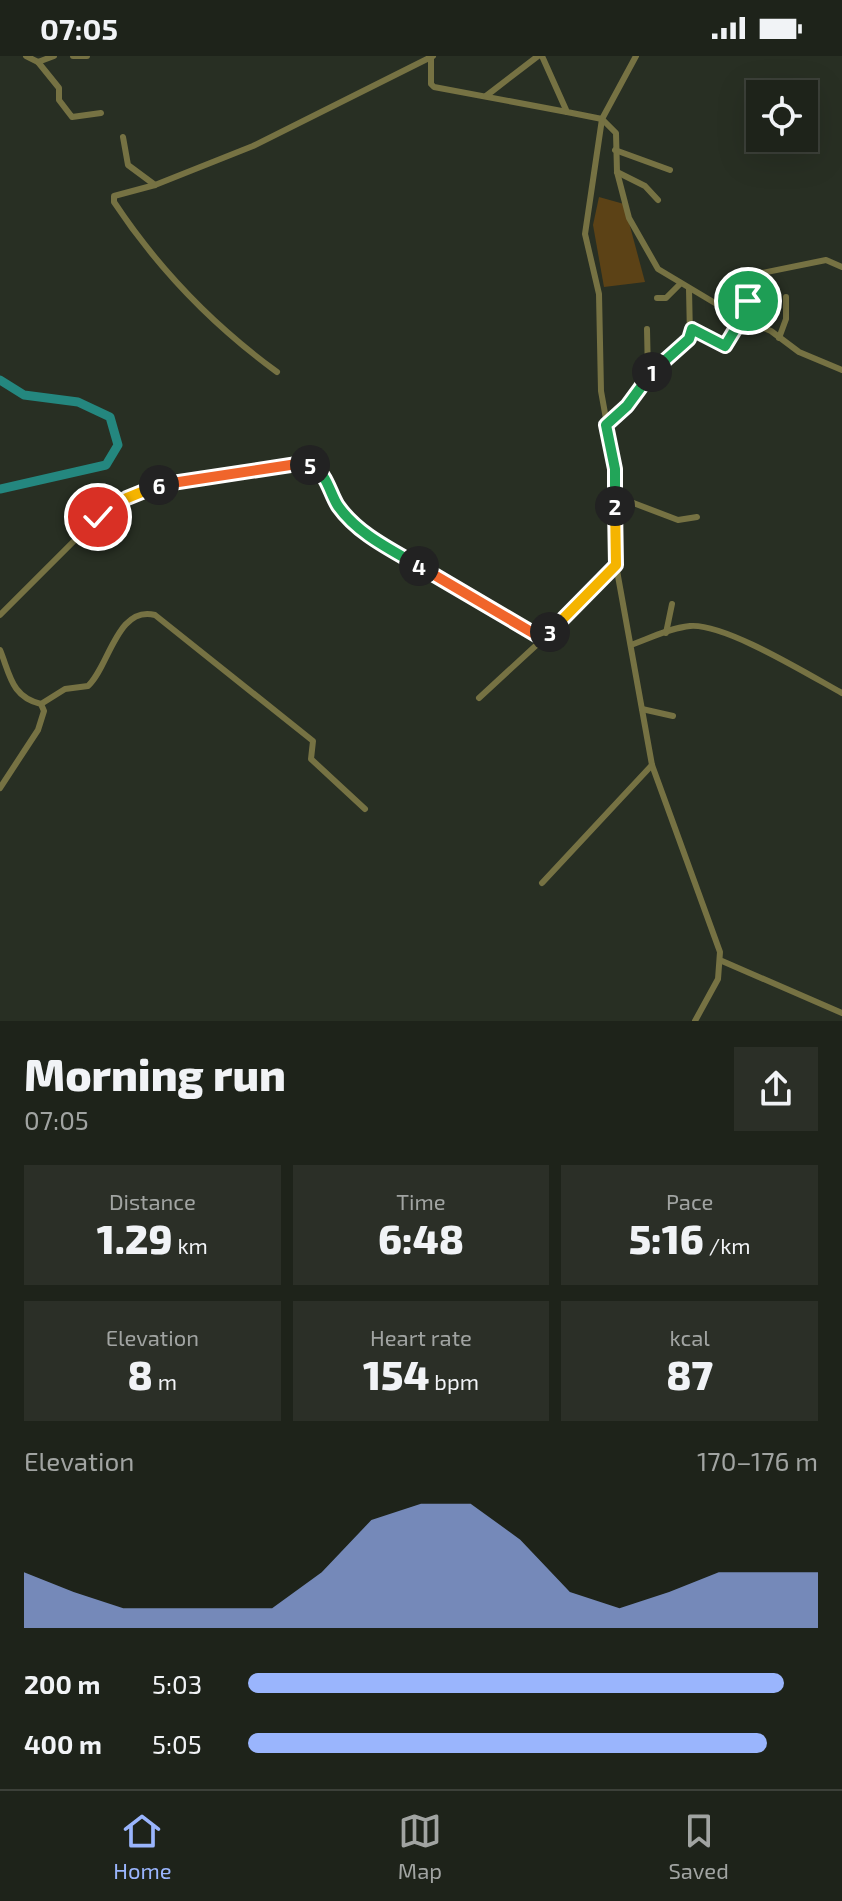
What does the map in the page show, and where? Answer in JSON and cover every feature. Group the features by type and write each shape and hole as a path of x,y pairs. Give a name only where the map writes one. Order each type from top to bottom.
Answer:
{"street":[{"path":"26,56 38,62 59,88 59,100 72,117 101,113"},
{"path":"38,62 54,56"},
{"path":"73,56 87,56"},
{"path":"486,96 540,56 567,112"},
{"path":"636,56 602,119 585,234 599,294 601,391 615,469 616,565 652,765 722,961 714,989 695,1021"},
{"path":"277,372 236,342 138,239 114,202 114,196 155,185 253,146 432,57 432,86 602,119 616,133 617,172 637,237 658,269 799,352 842,370"},
{"path":"123,137 128,165 155,185"},
{"path":"615,150 670,170"},
{"path":"617,172 645,186 658,200"},
{"path":"692,329 725,346 748,301 752,275 826,260 842,267"},
{"path":"657,298 666,298 680,284"},
{"path":"606,425 627,406 648,375 689,339 692,329 689,289"},
{"path":"779,338 786,319 786,297"},
{"path":"647,329 648,375"},
{"path":"0,615 98,517 127,498 187,478 297,464 319,471 346,516 375,541 543,639"},
{"path":"615,496 678,520 697,517"},
{"path":"479,698 616,565"},
{"path":"666,633 672,604"},
{"path":"41,704 65,689 88,686 102,668 124,626 143,614 155,615 313,741 311,759 365,809"},
{"path":"631,645 691,626 709,628 842,693"},
{"path":"0,650 9,682 25,697 41,704"},
{"path":"0,788 42,720 41,704"},
{"path":"642,709 673,716"},
{"path":"542,883 652,765"},
{"path":"722,961 842,1013"}],"shaded area":[{"path":"599,197 624,204 645,282 604,287 593,225"}],"waterway":[{"path":"0,380 24,395 78,402 110,417 118,445 106,465 0,489"}],"route":[{"path":"98,517 141,491 187,478 310,465 326,480 332,496 346,516 375,541 543,639 616,565 615,469 606,425 627,406 648,375 669,353 679,349 689,339 692,329 725,346 748,301"}]}
